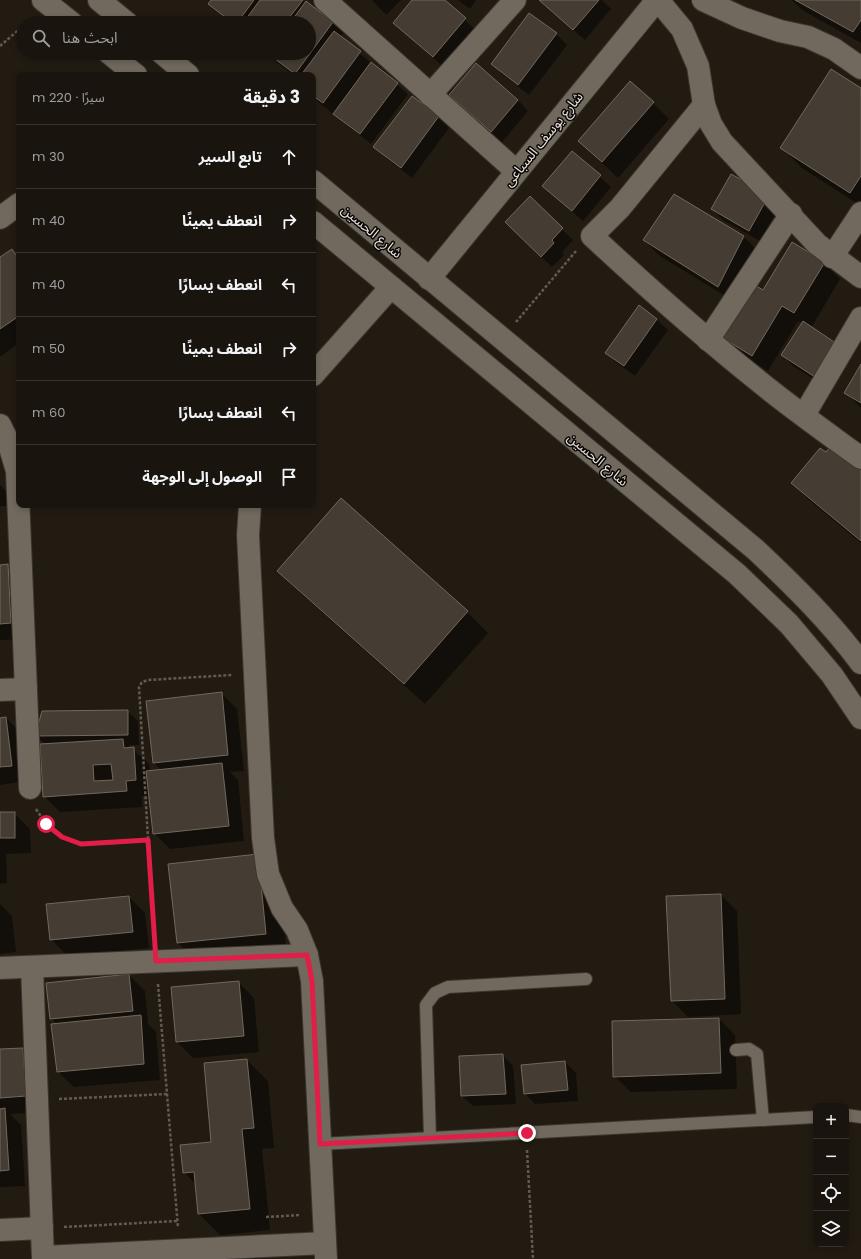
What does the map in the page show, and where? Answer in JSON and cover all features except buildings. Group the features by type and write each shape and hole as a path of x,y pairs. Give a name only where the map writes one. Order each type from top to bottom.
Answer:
{"street":[{"path":"43,0 63,16"},
{"path":"99,0 118,16"},
{"path":"325,0 516,171"},
{"path":"430,95 515,0"},
{"path":"657,0 682,30 698,66 704,105 711,124 722,142 791,214 817,244 832,257 861,277"},
{"name":"شارع يوسف السباعى","path":"429,279 657,0"},
{"path":"703,0 742,18 780,31 808,37 834,49 861,68"},
{"path":"118,60 132,72"},
{"path":"170,60 184,72"},
{"path":"704,105 620,208 592,236 649,289 708,340 804,416 861,458"},
{"name":"شارع الحسين","path":"316,184 756,550 804,595 848,645 861,663"},
{"path":"0,218 16,206"},
{"path":"832,257 861,213"},
{"path":"708,340 791,214"},
{"name":"شارع الحسين","path":"316,224 737,574 789,624 832,675 861,718"},
{"path":"316,372 391,287"},
{"path":"804,416 861,318"},
{"path":"0,425 8,440 16,468"},
{"path":"19,508 30,788"},
{"path":"32,967 43,1258 180,1250 325,1251 312,981 307,955 297,930 282,908 268,874 262,838 248,535 250,508"},
{"path":"737,574 756,550"},
{"path":"0,690 26,688"},
{"path":"0,968 307,955"},
{"path":"0,1230 42,1228"}],"lane":[{"path":"430,1138 426,1005 435,993 448,988 586,979"},
{"path":"736,1050 749,1049 757,1054 763,1120"},
{"path":"849,1115 861,1116"},
{"path":"320,1144 813,1117"}],"path":[{"path":"0,46 16,32"},
{"path":"503,338 581,245 592,236"},
{"path":"180,1250 156,961 138,690 140,685 148,680 254,674"},
{"path":"30,788 35,807 46,824 62,837 81,844 148,840"},
{"path":"37,1100 167,1094"},
{"path":"527,1133 533,1259"},
{"path":"266,1217 324,1214"},
{"path":"42,1228 177,1221"}],"route":[{"path":"46,824 62,837 81,844 148,840 156,961 307,955 312,981 320,1144 527,1133"}]}
